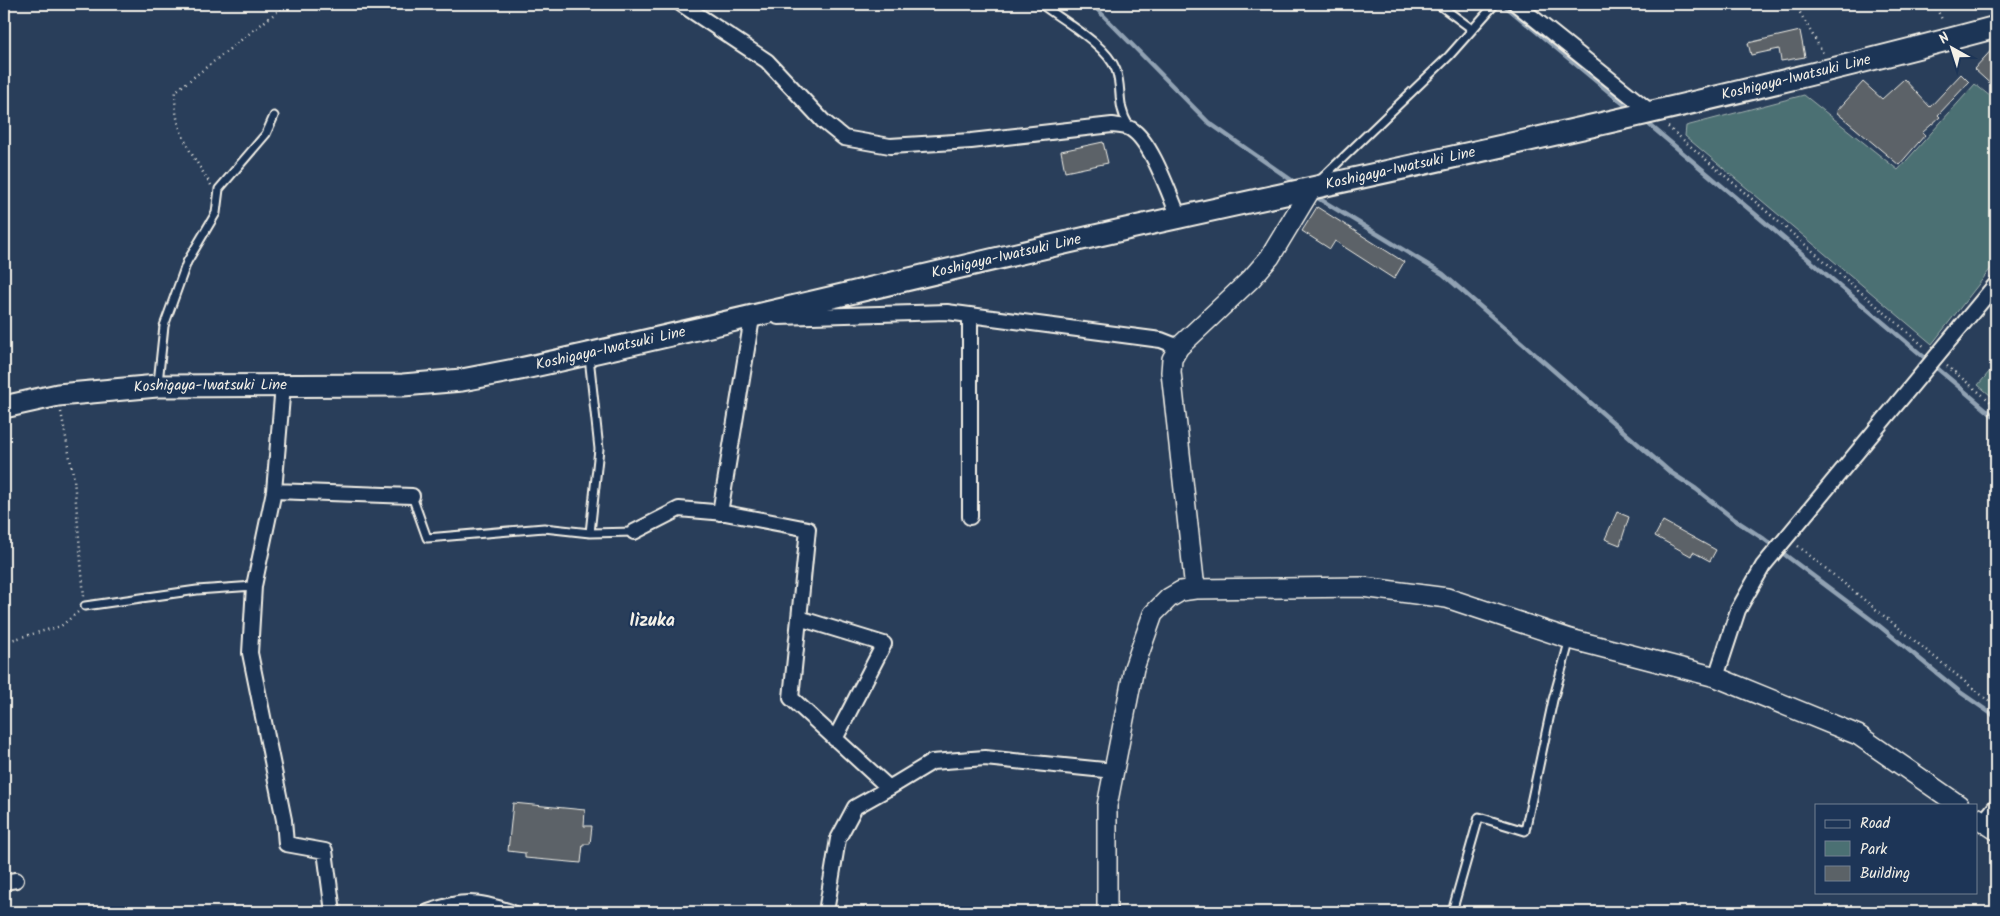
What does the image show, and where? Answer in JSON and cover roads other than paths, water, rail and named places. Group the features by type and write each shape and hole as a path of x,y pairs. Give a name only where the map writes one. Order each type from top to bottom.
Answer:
{"main road":[{"name":"Koshigaya-Iwatsuki Line","path":"4,407 58,395 157,386 403,385 462,380 588,354 1179,217 1652,113 1996,26"}],"street":[{"path":"681,4 767,61 822,121 844,138 890,146 971,141 1112,125 1130,127 1139,135 1150,152 1179,217"},
{"path":"1516,4 1652,113"},
{"path":"1195,589 1171,372 1172,360 1179,347 1251,279 1270,257 1311,189"},
{"path":"1716,678 1738,610 1763,566 1937,358 1996,284"},
{"path":"720,512 747,318 947,312 1161,340 1179,347"},
{"path":"970,316 970,516"},
{"path":"283,384 274,490 254,586 250,653 284,820 286,844 325,851 333,912"},
{"path":"274,490 412,496"},
{"path":"634,532 679,509 720,512 808,529 790,698 889,788"},
{"path":"1107,912 1107,806 1134,668 1153,614 1168,598 1181,591 1195,589 1362,587 1446,598 1570,639 1716,678 1858,735 1958,804"},
{"path":"799,618 884,644 835,739"},
{"path":"826,912 838,839 855,807 932,762 985,758 1114,771"},
{"path":"1985,823 1996,806"},
{"path":"428,912 456,902 480,904 511,912"}],"lane":[{"path":"1041,4 1087,37 1106,55 1116,71 1122,115 1130,127"},
{"path":"1438,4 1472,29"},
{"path":"1311,189 1449,56 1495,4"},
{"path":"157,386 164,326 187,262 216,213 219,189 266,134 274,116"},
{"path":"588,354 599,450 590,533"},
{"path":"412,496 427,538 544,528 590,533 634,532"},
{"path":"84,606 197,590 254,586"},
{"path":"1452,912 1479,817 1525,831 1554,700 1570,639"}],"waterway":[{"path":"1092,4 1208,122 1297,184"},
{"path":"1503,4 1631,110"},
{"path":"1645,121 1996,418"},
{"path":"1313,195 1443,274 1670,472 1764,539 1877,624 1960,692 1996,717"}],"district":[{"name":"Iizuka","path":"652,621"}]}
